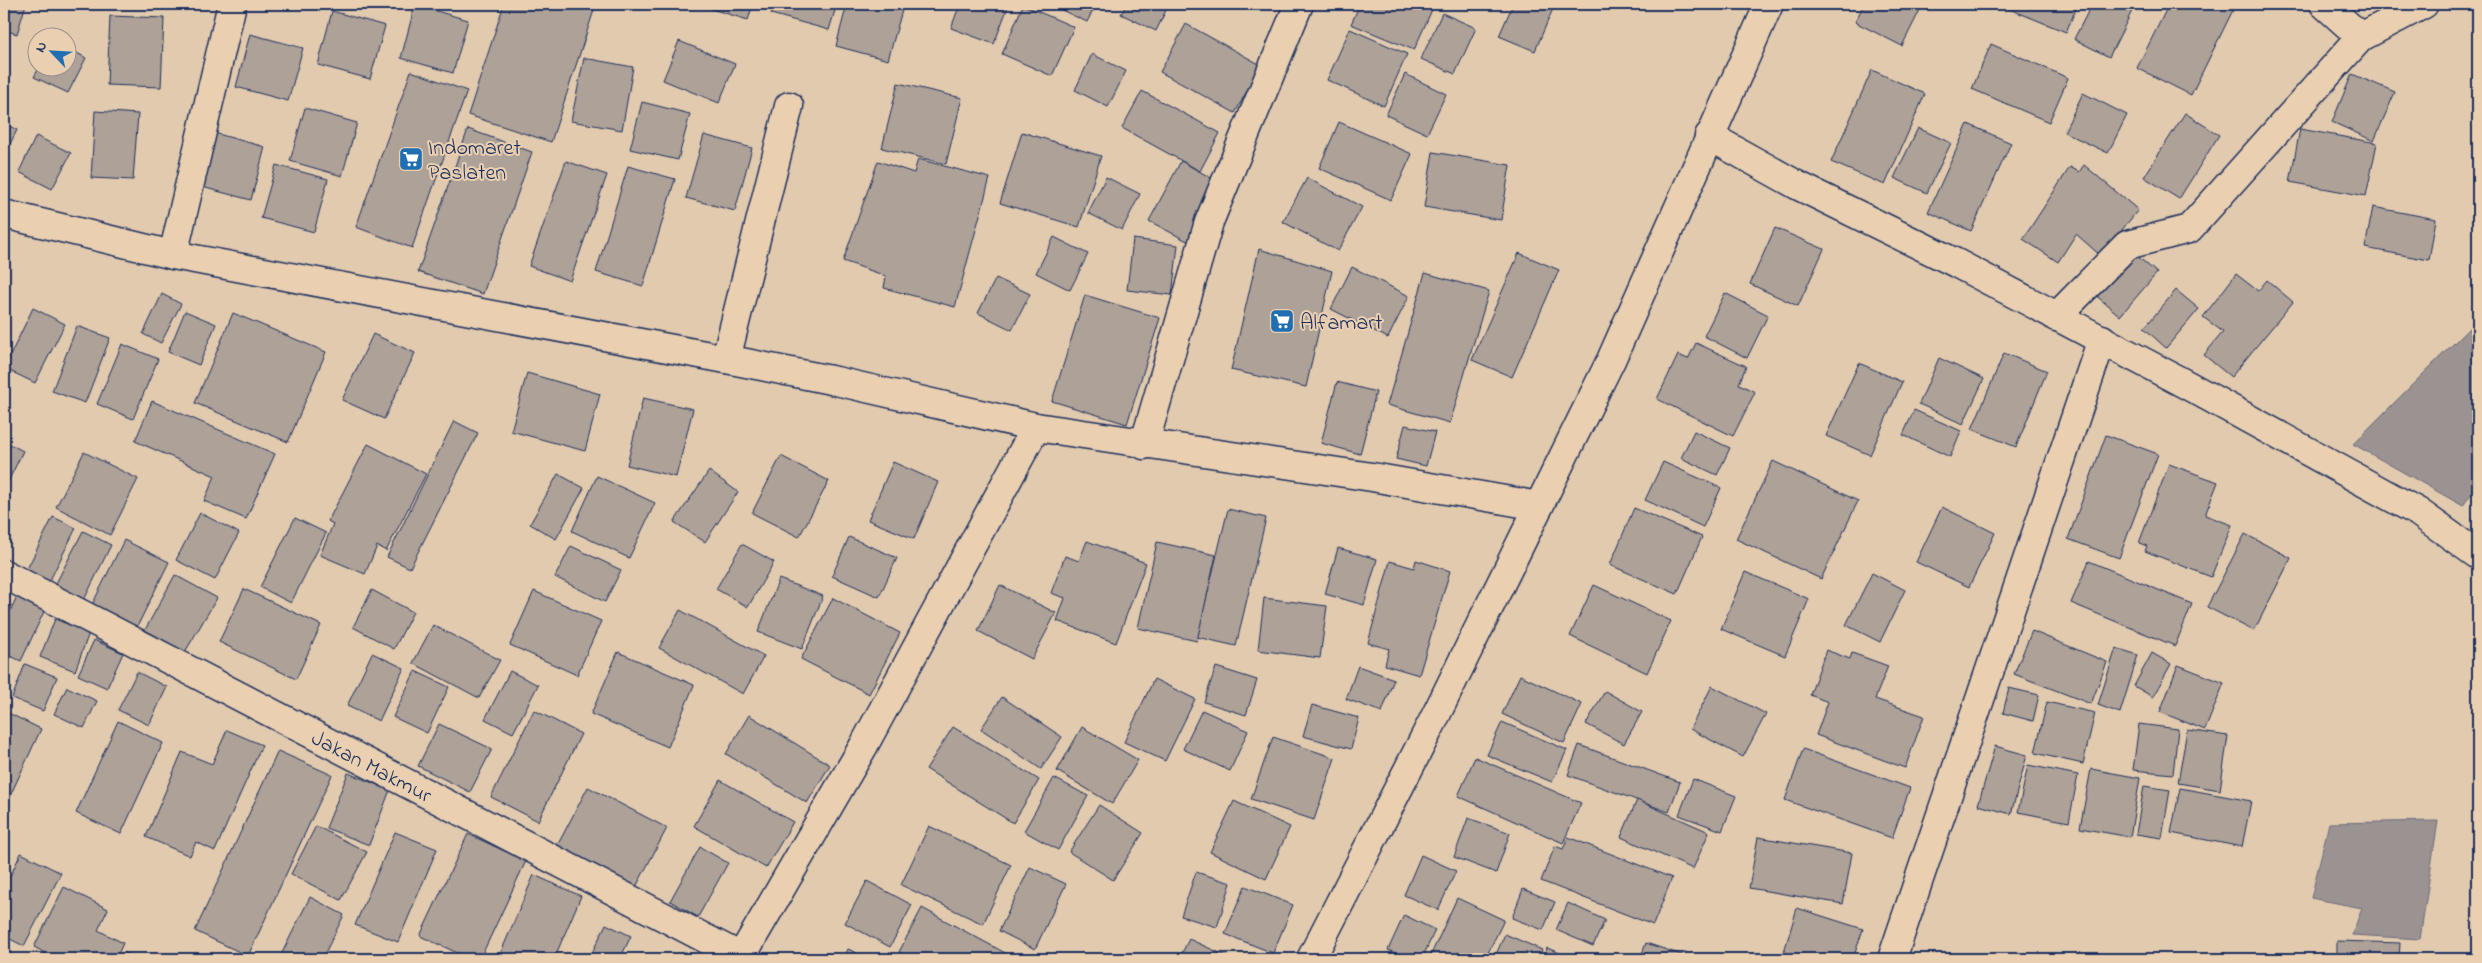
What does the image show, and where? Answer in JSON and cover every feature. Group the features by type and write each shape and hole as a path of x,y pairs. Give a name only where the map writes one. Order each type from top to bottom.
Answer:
{"street":[{"path":"173,255 232,4"},
{"path":"1144,445 1209,222 1299,4"},
{"path":"1311,959 1611,360 1769,4"},
{"path":"2324,4 2361,37"},
{"path":"2056,317 2127,245 2189,230 2361,37 2424,4"},
{"path":"726,359 789,106"},
{"path":"1709,136 1797,185 1956,263 2056,317 2102,339 2418,512 2478,555"},
{"path":"4,214 173,255 726,359 836,381 1036,427 1144,445 1372,478 1539,506"},
{"path":"1892,959 2102,339"},
{"path":"740,958 863,747 1036,427"},
{"name":"Jakan Makmur","path":"4,574 740,958"}],"shaded area":[{"path":"2478,319 2478,483 2463,506 2353,444"},
{"path":"2438,821 2420,939 2352,935 2362,908 2311,898 2329,823"}],"building":[{"path":"4,4 26,4 17,34 4,30"},
{"path":"504,4 596,4 551,142 468,115"},
{"path":"695,4 753,4 748,20"},
{"path":"774,4 837,4 829,30 771,14"},
{"path":"847,4 890,4 903,7 888,60 836,46"},
{"path":"960,4 1009,4 994,44 951,28"},
{"path":"1049,4 1096,4 1087,22"},
{"path":"1127,4 1169,4 1156,31 1121,14"},
{"path":"1360,4 1434,5 1414,50 1351,24"},
{"path":"1513,4 1555,4 1535,51 1499,36"},
{"path":"1864,4 1923,4 1902,46 1855,22"},
{"path":"1997,4 2078,4 2066,32"},
{"path":"2092,4 2135,5 2109,57 2074,39"},
{"path":"2169,4 2225,4 2234,8 2191,95 2137,68"},
{"path":"415,5 468,20 453,73 401,58"},
{"path":"1023,5 1074,27 1052,76 1002,54"},
{"path":"332,11 385,26 370,79 318,65"},
{"path":"1442,13 1476,28 1455,74 1421,59"},
{"path":"110,16 164,18 161,87 107,85"},
{"path":"1186,24 1261,65 1235,113 1160,72"},
{"path":"1350,29 1407,54 1384,106 1327,80"},
{"path":"250,34 303,48 288,101 236,87"},
{"path":"679,41 735,64 719,103 663,80"},
{"path":"1991,44 2068,78 2049,122 1972,89"},
{"path":"78,54 86,58 78,74"},
{"path":"1092,54 1126,71 1108,107 1075,90"},
{"path":"584,58 633,67 622,130 571,121"},
{"path":"1872,70 1925,94 1885,185 1831,162"},
{"name":"Indomaret Paslaten","path":"411,71 467,91 412,248 356,227"},
{"path":"1405,74 1446,94 1427,134 1386,115"},
{"path":"2352,74 2395,92 2374,141 2332,122"},
{"path":"36,78 76,78 68,93"},
{"path":"898,83 962,98 946,164 882,148"},
{"path":"1142,91 1220,133 1200,171 1122,128"},
{"path":"2083,93 2127,115 2108,153 2064,132"},
{"path":"642,102 690,114 678,160 630,149"},
{"path":"305,108 357,123 342,176 290,161"},
{"path":"95,111 138,114 133,180 91,178"},
{"path":"2185,113 2219,135 2179,199 2144,177"},
{"path":"1339,122 1412,154 1391,200 1319,168"},
{"path":"4,123 17,130 4,156"},
{"path":"1968,124 2011,143 1971,231 1928,212"},
{"path":"1918,128 1951,143 1927,193 1894,178"},
{"path":"468,129 532,152 483,294 418,272"},
{"path":"2300,129 2377,143 2366,196 2290,182"},
{"path":"1022,132 1101,156 1079,227 1000,203"},
{"path":"214,133 265,147 251,200 198,186"},
{"path":"704,135 752,148 735,211 686,198"},
{"path":"36,136 71,153 52,189 19,172"},
{"path":"1433,152 1510,165 1501,220 1424,207"},
{"path":"918,159 990,178 955,307 884,288 886,276 843,261 878,161 914,173"},
{"path":"566,161 607,175 570,281 529,266"},
{"path":"1181,161 1220,183 1189,242 1149,221"},
{"path":"276,165 328,179 314,232 261,218"},
{"path":"2084,165 2138,210 2101,256 2076,234 2058,262 2023,239 2070,167 2079,172"},
{"path":"628,166 675,179 643,286 596,272"},
{"path":"1106,177 1140,194 1122,230 1088,213"},
{"path":"1307,178 1362,207 1338,251 1283,222"},
{"path":"2373,207 2436,219 2429,260 2365,248"},
{"path":"1775,228 1824,249 1798,306 1750,284"},
{"path":"1054,237 1088,254 1070,290 1036,273"},
{"path":"1133,239 1178,245 1172,295 1127,290"},
{"name":"Alfamart","path":"1259,249 1332,271 1306,387 1231,370"},
{"path":"2129,249 2157,273 2120,316 2092,292"},
{"path":"1519,253 1559,270 1512,377 1472,360"},
{"path":"1352,267 1409,296 1388,338 1331,309"},
{"path":"1425,273 1489,291 1450,423 1387,405"},
{"path":"2236,274 2258,291 2267,280 2293,302 2231,377 2204,355 2223,332 2203,317"},
{"path":"996,278 1030,294 1012,330 978,313"},
{"path":"2176,290 2199,309 2166,348 2144,328"},
{"path":"1725,293 1768,315 1747,358 1704,336"},
{"path":"162,294 181,304 161,343 143,334"},
{"path":"1085,295 1160,318 1127,424 1052,401"},
{"path":"33,308 65,324 35,383 4,368"},
{"path":"185,311 216,324 199,365 168,352"},
{"path":"233,313 326,352 288,442 195,403"},
{"path":"77,326 110,338 85,403 52,391"},
{"path":"373,334 415,353 384,419 342,400"},
{"path":"1696,343 1746,366 1739,384 1755,392 1733,436 1657,399 1678,355 1688,359"},
{"path":"122,344 158,359 133,419 97,404"},
{"path":"2004,353 2047,371 2016,447 1972,429"},
{"path":"1939,358 1984,379 1963,424 1919,404"},
{"path":"1859,363 1902,382 1870,455 1826,436"},
{"path":"527,373 600,394 585,451 511,431"},
{"path":"1337,382 1376,392 1360,454 1321,443"},
{"path":"643,398 693,409 676,477 627,465"},
{"path":"152,401 275,454 246,519 204,501 215,476 135,441"},
{"path":"1914,410 1961,431 1950,457 1903,435"},
{"path":"454,421 478,433 410,568 387,557"},
{"path":"1405,425 1435,432 1426,466 1396,459"},
{"path":"1694,431 1730,448 1717,475 1681,458"},
{"path":"2106,435 2158,454 2119,558 2068,539"},
{"path":"4,441 23,451 4,490"},
{"path":"368,444 426,474 386,551 377,546 365,574 320,555 333,524 328,521"},
{"path":"84,452 138,479 110,535 56,507"},
{"path":"781,456 829,481 799,537 752,513"},
{"path":"1773,461 1858,501 1821,579 1736,539"},
{"path":"893,462 938,482 914,539 868,520"},
{"path":"1663,462 1721,488 1703,527 1645,500"},
{"path":"2169,464 2218,482 2205,515 2232,525 2211,577 2145,551 2147,546 2139,543"},
{"path":"709,471 738,492 705,542 674,522"},
{"path":"558,474 584,488 556,539 530,524"},
{"path":"597,476 655,503 629,558 572,531"},
{"path":"1942,507 1995,533 1969,587 1916,562"},
{"path":"1634,508 1702,537 1677,594 1610,565"},
{"path":"1228,509 1266,518 1236,646 1197,637"},
{"path":"200,513 239,533 215,580 176,560"},
{"path":"53,517 76,528 47,586 24,575"},
{"path":"295,518 326,533 291,603 260,587"},
{"path":"83,531 111,545 81,606 52,591"},
{"path":"2245,534 2291,558 2254,631 2207,607"},
{"path":"849,537 897,558 879,597 832,576"},
{"path":"124,540 169,562 135,631 90,609"},
{"path":"1087,541 1146,563 1116,643 1057,621 1065,598 1051,593 1065,556 1079,561"},
{"path":"1157,542 1216,555 1197,641 1138,628"},
{"path":"742,544 774,562 748,607 716,589"},
{"path":"571,546 621,570 605,602 555,577"},
{"path":"1338,548 1377,559 1364,605 1325,594"},
{"path":"1416,560 1450,571 1419,675 1385,665 1389,649 1368,643 1390,561 1414,568"},
{"path":"2089,561 2192,604 2175,646 2071,603"},
{"path":"1745,572 1809,599 1785,656 1721,629"},
{"path":"1872,573 1905,590 1880,642 1846,625"},
{"path":"175,575 217,598 185,652 145,630"},
{"path":"4,578 15,583 4,609"},
{"path":"779,579 823,596 802,649 758,632"},
{"path":"1000,585 1056,613 1032,659 978,631"},
{"path":"1594,585 1671,621 1647,673 1570,636"},
{"path":"244,589 321,625 296,679 219,642"},
{"path":"20,590 48,603 21,661 4,653 4,624"},
{"path":"372,590 413,612 394,649 353,627"},
{"path":"534,591 601,621 577,675 510,645"},
{"path":"833,598 900,633 869,694 801,659"},
{"path":"1264,598 1327,606 1320,658 1258,650"},
{"path":"680,610 764,656 743,694 659,648"},
{"path":"55,619 89,633 75,671 40,657"},
{"path":"433,625 500,660 479,698 413,663"},
{"path":"2032,631 2107,662 2091,704 2014,674"},
{"path":"94,640 123,653 107,688 78,675"},
{"path":"2116,648 2138,655 2120,713 2098,705"},
{"path":"1826,650 1850,659 1852,653 1888,666 1875,699 1924,716 1905,768 1816,735 1828,702 1810,695"},
{"path":"618,652 694,685 668,747 591,714"},
{"path":"372,653 404,668 379,721 347,706"},
{"path":"2152,653 2171,664 2153,697 2134,686"},
{"path":"25,664 57,677 43,711 12,698"},
{"path":"2178,665 2224,683 2205,730 2160,712"},
{"path":"1358,666 1394,679 1382,712 1346,699"},
{"path":"1216,667 1257,680 1246,715 1204,702"},
{"path":"415,671 449,687 427,733 393,717"},
{"path":"510,671 538,685 513,733 485,719"},
{"path":"137,672 167,687 149,725 118,710"},
{"path":"1520,675 1582,704 1564,743 1502,714"},
{"path":"1154,679 1195,699 1165,761 1124,742"},
{"path":"1712,686 1766,714 1743,757 1690,729"},
{"path":"67,687 97,701 84,728 54,714"},
{"path":"2009,688 2039,695 2033,721 2003,713"},
{"path":"1605,691 1642,712 1624,744 1586,724"},
{"path":"1002,697 1062,737 1041,769 981,729"},
{"path":"2047,702 2095,713 2083,764 2035,753"},
{"path":"1312,705 1359,718 1351,749 1303,736"},
{"path":"534,710 581,734 538,821 491,797"},
{"path":"1202,710 1248,731 1230,771 1183,749"},
{"path":"4,711 41,729 4,809"},
{"path":"749,715 830,765 807,803 726,754"},
{"path":"118,721 163,743 121,834 76,813"},
{"path":"1502,722 1567,750 1552,782 1487,755"},
{"path":"439,724 492,749 470,792 418,766"},
{"path":"2139,724 2178,729 2173,774 2133,770"},
{"path":"953,727 1039,780 1013,823 926,769"},
{"path":"1082,727 1138,760 1112,804 1057,771"},
{"path":"227,730 262,745 215,851 196,842 190,856 146,837 182,752 212,764"},
{"path":"2187,730 2228,736 2220,790 2178,783"},
{"path":"1273,737 1335,758 1314,820 1251,799"},
{"path":"1579,745 1680,782 1669,812 1568,775"},
{"path":"1995,746 2027,755 2011,814 1978,805"},
{"path":"1803,749 1910,788 1892,838 1785,800"},
{"path":"278,751 332,775 248,956 195,931"},
{"path":"1475,757 1581,803 1563,843 1458,796"},
{"path":"2028,765 2078,775 2069,822 2018,812"},
{"path":"2091,769 2140,778 2130,837 2080,828"},
{"path":"348,773 390,790 369,845 326,828"},
{"path":"1054,778 1088,796 1058,850 1024,831"},
{"path":"1693,779 1736,796 1722,831 1679,815"},
{"path":"720,780 793,822 766,868 694,826"},
{"path":"2144,786 2170,790 2162,838 2136,834"},
{"path":"588,787 667,828 636,887 557,846"},
{"path":"2180,788 2251,801 2242,847 2171,833"},
{"path":"1637,800 1709,832 1693,869 1621,837"},
{"path":"1234,801 1290,827 1266,879 1210,852"},
{"path":"1099,805 1143,833 1113,880 1069,852"},
{"path":"1468,818 1510,833 1496,873 1454,857"},
{"path":"316,826 367,852 341,900 291,874"},
{"path":"929,826 1011,865 983,924 901,885"},
{"path":"395,832 437,849 398,942 355,925"},
{"path":"468,834 526,861 480,959 471,959 420,936"},
{"path":"1568,837 1672,878 1653,925 1541,881 1555,846 1563,849"},
{"path":"1758,837 1852,853 1843,904 1749,888"},
{"path":"700,847 728,863 698,917 670,901"},
{"path":"21,853 61,873 24,946 4,936 4,889"},
{"path":"1421,855 1456,871 1438,910 1404,895"},
{"path":"1030,867 1066,884 1035,949 999,931"},
{"path":"1196,872 1231,883 1217,927 1181,916"},
{"path":"534,875 581,896 554,959 498,959"},
{"path":"867,881 912,905 890,947 845,923"},
{"path":"1245,886 1293,905 1273,953 1225,934"},
{"path":"64,887 108,909 98,930 123,943 116,959 42,959 45,953 34,947"},
{"path":"1523,889 1555,902 1543,930 1512,918"},
{"path":"310,897 344,915 322,959 279,959"},
{"path":"1457,898 1504,920 1485,959 1429,959"},
{"path":"1568,903 1605,920 1593,946 1556,930"},
{"path":"922,908 1009,955 1006,959 912,959 899,952"},
{"path":"1797,908 1863,929 1853,959 1797,959 1783,955"},
{"path":"1404,915 1435,930 1422,959 1409,959 1388,950"},
{"path":"606,924 631,936 620,959 589,959"},
{"path":"1505,934 1542,950 1538,959 1494,959"},
{"path":"1189,939 1233,959 1179,959"},
{"path":"2337,941 2400,943 2399,959 2337,959"},
{"path":"1646,943 1691,958 1691,959 1640,959"},
{"path":"1547,948 1575,959 1543,959"},
{"path":"848,949 870,959 843,959"},
{"path":"4,950 21,959 4,959"},
{"path":"123,952 140,959 121,959"},
{"path":"170,953 183,959 167,959"}],"place":[{"name":"Indomaret Paslaten","path":"411,159"},
{"name":"Alfamart","path":"1282,321"}]}
